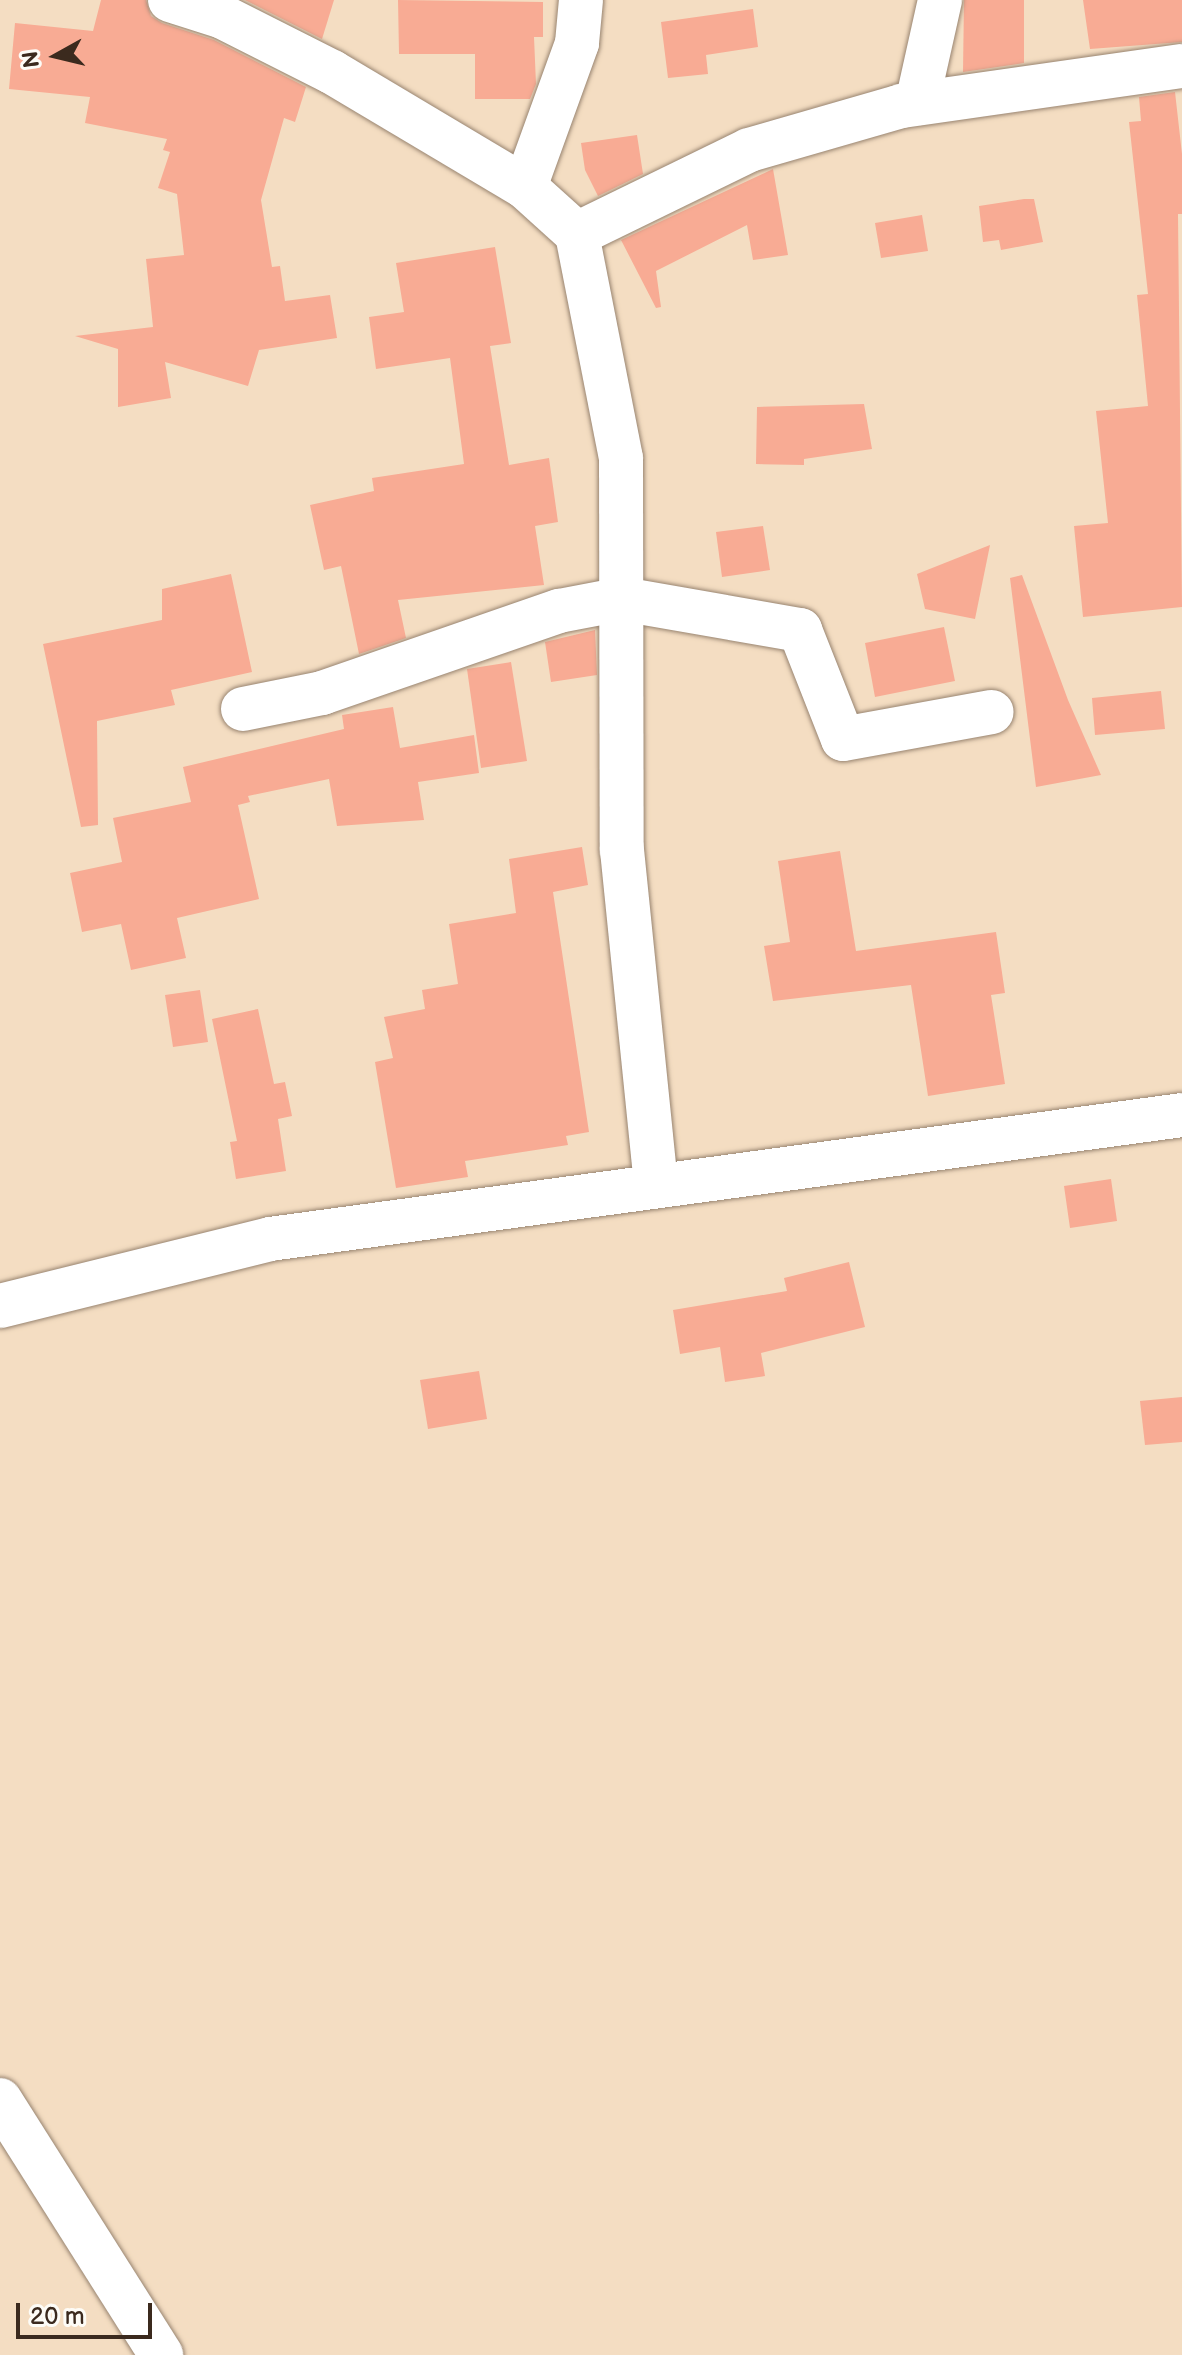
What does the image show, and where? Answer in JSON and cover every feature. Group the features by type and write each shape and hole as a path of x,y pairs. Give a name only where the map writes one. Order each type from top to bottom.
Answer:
{"street":[{"path":"170,0 223,17 332,72 525,187 577,234 621,458 622,850 656,1185"},
{"path":"525,187 577,43 581,0"},
{"path":"917,103 940,0"},
{"path":"577,234 749,150 917,103 1182,66"},
{"path":"243,709 322,693 559,611 622,599 800,630 843,739 992,712"},
{"path":"0,1306 270,1239 1182,1115"},
{"path":"0,2100 163,2354"}],"building":[{"path":"101,0 146,0 151,16 162,23 214,40 306,87 295,122 284,118 261,200 272,267 280,266 285,301 330,295 337,338 259,350 248,386 165,362 171,398 118,407 118,349 75,336 153,327 146,259 184,255 177,194 158,188 170,152 163,150 167,139 85,123 90,97 9,89 15,23 93,31"},
{"path":"245,0 334,0 322,39"},
{"path":"398,0 543,2 543,37 534,37 536,84 530,99 475,99 475,54 399,54"},
{"path":"964,0 1024,0 1024,63 963,72"},
{"path":"1083,0 1182,0 1182,42 1090,49"},
{"path":"753,9 758,47 706,55 708,74 668,78 661,22"},
{"path":"1175,92 1182,154 1182,214 1178,214 1182,607 1083,617 1074,526 1108,523 1096,411 1148,406 1137,295 1148,294 1129,122 1141,121 1139,97"},
{"path":"637,135 643,174 598,196 585,170 581,143"},
{"path":"773,169 788,255 753,260 747,225 656,271 661,307 656,308 621,240"},
{"path":"1034,199 1043,242 1001,250 999,240 983,242 979,206"},
{"path":"922,215 928,251 881,258 875,223"},
{"path":"495,247 511,343 490,346 509,465 549,458 558,522 535,526 544,585 398,600 406,638 359,654 341,566 324,570 310,505 374,491 372,478 464,464 450,358 376,369 369,317 404,312 396,263"},
{"path":"864,404 872,449 804,459 804,465 756,464 757,407"},
{"path":"763,526 770,570 722,577 716,532"},
{"path":"990,545 975,619 925,609 917,574"},
{"path":"231,574 252,672 171,690 175,705 97,721 98,825 81,827 43,644 162,620 162,589"},
{"path":"1022,575 1068,700 1101,775 1036,787 1010,578"},
{"path":"944,627 955,681 875,697 865,643"},
{"path":"595,630 597,675 551,682 545,642"},
{"path":"511,662 527,761 481,768 467,669"},
{"path":"1161,691 1165,729 1095,735 1092,698"},
{"path":"393,707 400,748 474,735 479,773 418,782 424,820 337,826 329,779 248,796 250,802 238,805 259,899 177,918 186,958 131,970 121,924 82,932 70,873 122,862 113,818 191,802 183,767 344,729 342,715"},
{"path":"582,847 588,885 553,892 589,1132 566,1136 568,1145 465,1161 468,1177 396,1188 375,1062 393,1058 384,1017 425,1009 422,990 458,984 449,924 516,913 509,859"},
{"path":"840,851 856,951 996,932 1005,993 991,995 1005,1084 928,1096 911,985 773,1001 764,946 790,942 778,861"},
{"path":"200,990 208,1042 173,1047 165,995"},
{"path":"258,1009 274,1084 285,1082 292,1116 278,1119 286,1171 236,1179 230,1142 237,1141 212,1019"},
{"path":"1111,1179 1117,1221 1070,1228 1064,1186"},
{"path":"849,1262 865,1327 761,1353 765,1376 725,1382 720,1347 680,1354 673,1310 787,1291 784,1278"},
{"path":"479,1371 487,1419 428,1429 420,1380"},
{"path":"1182,1397 1182,1442 1145,1445 1140,1401"}]}
